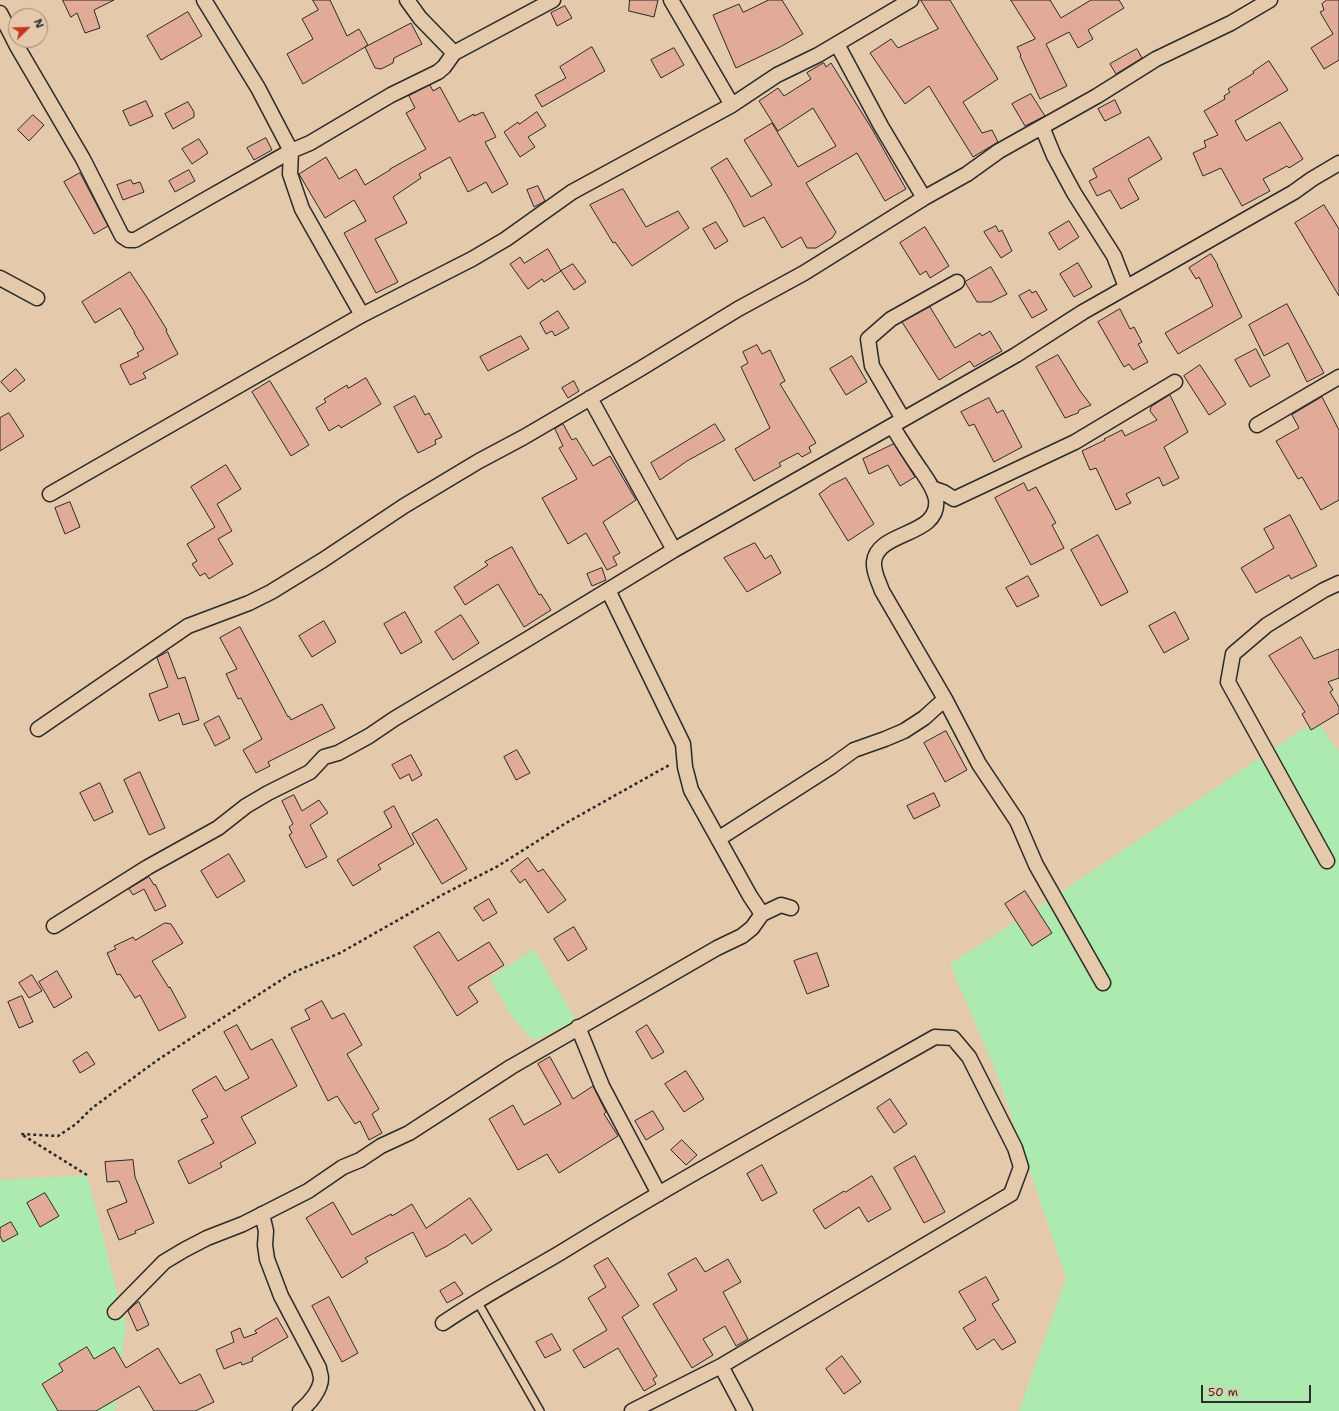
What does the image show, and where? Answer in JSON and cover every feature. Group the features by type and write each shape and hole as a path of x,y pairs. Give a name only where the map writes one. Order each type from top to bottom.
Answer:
{"street":[{"path":"204,0 258,88 291,151 290,174 302,209 362,315"},
{"path":"407,0 420,18 454,53"},
{"path":"0,13 18,48 83,159 122,236 128,240 135,240 291,151 310,143 391,94 438,72 444,68 454,53 553,0"},
{"path":"671,0 732,105"},
{"path":"50,494 362,315 472,259 506,239 572,192 732,105 777,75 837,44 911,0"},
{"path":"38,729 188,626 249,604 271,592 323,560 404,506 590,398 738,309 804,273 924,198 967,174 999,151 1097,96 1156,59 1232,22 1270,0"},
{"path":"837,44 881,126 924,198"},
{"path":"1042,127 1054,156 1074,193 1114,256 1126,288"},
{"path":"54,926 178,849 218,828 246,806 310,772 324,757 338,753 369,736 394,718 674,550 1016,355 1083,312 1287,196 1339,163"},
{"path":"0,278 37,298"},
{"path":"957,282 891,319 868,339 872,366 897,422 932,488 936,500 934,511 926,524 887,543 875,554 875,574 882,591 945,700 979,764 1017,820 1036,865 1103,983"},
{"path":"1257,426 1339,377"},
{"path":"932,488 943,492 954,499 1075,442 1175,382"},
{"path":"590,398 674,550"},
{"path":"1327,861 1228,682 1233,654 1267,625 1324,590 1339,583"},
{"path":"608,590 683,744 685,767 691,790 750,896 762,914"},
{"path":"718,839 832,766 854,750 885,740 904,731 924,718 945,700"},
{"path":"115,1312 164,1262 207,1238 243,1224 308,1191 343,1167 360,1160 381,1146 409,1133 511,1066 717,948 742,936 752,928 762,914 781,905 791,908"},
{"path":"578,1027 602,1086 659,1194"},
{"path":"443,1323 477,1301 659,1194 935,1037 953,1038 969,1057 1015,1148 1020,1167 1011,1194 721,1366 632,1411"},
{"path":"262,1214 266,1231 265,1245 267,1259 281,1296 319,1368 321,1379 319,1387 306,1406 300,1411"},
{"path":"721,1366 745,1411"}],"lane":[{"path":"477,1301 540,1411"}],"path":[{"path":"87,1175 21,1134 58,1136 76,1124 92,1108 159,1058 292,973 340,953 442,895 498,866 566,823 684,757"}],"green space":[{"path":"1316,720 1339,753 1339,1411 1019,1411 1066,1278 998,1077 950,964 1052,898"},
{"path":"534,949 576,1020 534,1041 512,1017 490,978"},
{"path":"87,1175 126,1326 115,1411 0,1411 0,1180"}],"building":[{"path":"63,0 114,0 94,10 100,28 85,33 77,13 71,17"},
{"path":"313,0 330,0 347,36 359,29 368,45 303,84 287,54 313,39 302,19 318,10"},
{"path":"630,0 658,0 654,17 629,11"},
{"path":"769,0 782,0 803,34 736,68 713,15 739,4 743,12"},
{"path":"921,0 950,0 998,79 963,102 982,133 992,130 998,142 973,157 929,86 905,104 870,53 891,39 898,48 938,29"},
{"path":"1011,0 1050,0 1061,18 1091,0 1119,0 1124,8 1088,30 1093,39 1078,48 1069,32 1046,44 1067,86 1040,99 1017,47 1035,39"},
{"path":"1327,0 1339,0 1339,60 1324,69 1311,48 1333,34 1320,12 1324,10 1322,4"},
{"path":"565,6 572,18 557,26 551,13"},
{"path":"188,12 202,36 161,60 147,36"},
{"path":"411,23 422,44 394,58 393,63 381,69 375,68 365,47"},
{"path":"592,47 605,71 542,107 535,95 566,78 560,67"},
{"path":"674,48 684,65 661,78 651,60"},
{"path":"1137,49 1142,58 1116,74 1110,64"},
{"path":"1269,61 1288,90 1235,121 1246,141 1280,122 1303,159 1289,168 1287,166 1263,179 1270,191 1242,206 1221,168 1203,176 1193,153 1206,147 1204,141 1218,135 1204,111 1225,99 1224,96 1230,92 1228,89 1254,73 1253,72"},
{"path":"824,63 826,67 831,63 872,129 906,189 885,201 857,153 806,183 836,232 832,238 816,248 807,248 801,237 782,248 764,217 744,227 711,168 727,158 751,197 772,185 744,140 772,123 798,167 836,146 813,108 778,131 759,101 778,88 784,96 811,79 807,73"},
{"path":"430,85 433,91 440,87 459,122 474,114 474,116 483,112 496,137 485,142 508,184 492,193 486,182 468,192 450,157 419,174 421,178 393,197 407,223 375,239 398,282 376,293 344,233 366,221 354,200 325,218 299,174 326,157 339,179 356,169 365,185 426,149 406,113 415,108 409,96"},
{"path":"1031,94 1045,116 1025,126 1012,104"},
{"path":"1115,100 1121,113 1105,121 1098,109"},
{"path":"146,101 153,116 130,126 123,111"},
{"path":"188,102 194,112 194,117 173,129 165,114"},
{"path":"537,112 546,126 528,137 535,147 520,157 504,132 518,122 519,124"},
{"path":"33,115 44,125 29,141 18,130"},
{"path":"1149,137 1162,159 1128,179 1139,199 1121,209 1110,190 1097,196 1089,181 1097,177 1093,169"},
{"path":"266,138 272,150 254,160 247,148"},
{"path":"199,139 208,153 192,164 182,149"},
{"path":"189,170 195,181 175,192 169,181"},
{"path":"80,173 108,226 94,234 64,182"},
{"path":"131,180 133,184 140,182 144,192 123,200 117,185"},
{"path":"538,186 545,201 534,207 527,190"},
{"path":"623,189 646,227 678,211 689,228 632,266 615,242 613,243 590,205"},
{"path":"1324,205 1339,229 1339,296 1295,223"},
{"path":"1069,221 1079,237 1059,250 1049,233"},
{"path":"716,222 728,241 715,249 703,229"},
{"path":"996,226 999,232 1002,230 1012,251 1001,258 984,232"},
{"path":"925,227 949,266 930,278 926,271 920,275 900,243"},
{"path":"548,249 561,271 544,282 542,279 528,289 510,264 520,257 524,263"},
{"path":"1211,254 1218,265 1242,317 1178,354 1165,333 1213,306 1199,277 1196,279 1189,268"},
{"path":"1078,263 1092,287 1074,297 1060,274"},
{"path":"573,264 586,282 574,290 561,271"},
{"path":"991,267 1007,294 991,302 977,302 965,282"},
{"path":"130,272 167,330 166,331 178,354 143,373 146,378 130,385 120,365 139,356 137,353 144,349 135,333 120,308 95,323 82,302"},
{"path":"1030,290 1032,293 1036,291 1047,310 1032,318 1019,296"},
{"path":"1287,304 1324,373 1307,382 1288,343 1264,356 1249,325"},
{"path":"930,307 955,348 980,333 982,336 990,331 1002,351 974,367 970,361 939,380 902,322"},
{"path":"1120,309 1130,329 1134,327 1142,342 1138,344 1148,362 1133,370 1129,364 1124,367 1098,322"},
{"path":"558,311 569,328 555,336 552,331 546,334 540,323"},
{"path":"521,336 529,349 488,371 480,357"},
{"path":"757,345 762,354 770,350 785,381 780,384 816,443 809,447 811,452 802,457 798,453 779,463 781,466 754,481 735,449 770,428 741,367 748,363 743,352"},
{"path":"1256,349 1270,376 1250,387 1235,360"},
{"path":"1058,355 1080,391 1091,405 1079,410 1078,413 1065,418 1036,367"},
{"path":"852,356 867,382 846,395 830,369"},
{"path":"1200,365 1226,404 1209,415 1184,376"},
{"path":"16,369 25,380 10,392 1,382"},
{"path":"366,378 381,404 341,428 339,425 329,431 316,408 326,402 324,399 347,385 348,388"},
{"path":"270,381 309,445 291,456 252,392"},
{"path":"574,381 579,391 568,398 562,388"},
{"path":"1170,395 1188,432 1164,447 1179,478 1163,486 1159,477 1126,494 1131,503 1116,510 1096,468 1090,470 1082,451 1122,430 1125,436 1157,420 1150,411 1151,407"},
{"path":"415,396 425,415 429,413 442,437 435,440 436,444 418,453 394,407"},
{"path":"1322,397 1339,430 1339,500 1321,510 1302,477 1298,479 1276,441 1299,428 1292,415"},
{"path":"989,398 997,413 1003,410 1022,447 994,462 974,424 969,426 961,412"},
{"path":"9,413 24,436 0,451 0,418"},
{"path":"563,424 572,440 576,438 593,466 610,456 636,500 603,522 620,553 613,557 617,565 607,570 586,533 568,544 542,498 577,479 559,448 563,446 555,429"},
{"path":"715,424 725,440 687,461 660,480 651,463"},
{"path":"894,444 915,477 900,486 888,465 869,474 863,459"},
{"path":"226,465 241,489 217,504 232,531 218,539 233,564 209,579 205,573 200,576 192,564 197,561 187,544 215,527 191,487"},
{"path":"846,478 874,524 848,541 819,494 831,485"},
{"path":"1024,483 1028,491 1036,487 1056,523 1052,525 1064,548 1031,565 995,498"},
{"path":"70,502 80,527 65,534 55,508"},
{"path":"1290,515 1317,566 1291,579 1289,575 1256,593 1241,568 1274,548 1264,529"},
{"path":"1098,535 1128,592 1101,606 1071,550"},
{"path":"755,543 765,559 771,555 781,573 747,592 724,558"},
{"path":"512,547 539,595 541,594 551,610 524,627 498,584 465,605 454,587 488,565 485,562"},
{"path":"602,568 606,580 592,586 587,574"},
{"path":"1028,576 1039,596 1017,607 1006,588"},
{"path":"405,612 422,642 401,654 384,624"},
{"path":"1175,612 1189,639 1164,653 1149,626"},
{"path":"461,615 479,643 453,660 435,632"},
{"path":"324,621 336,642 312,657 299,636"},
{"path":"240,627 288,717 289,716 291,720 322,704 335,728 268,762 270,766 256,773 243,750 262,739 241,698 238,699 226,674 237,669 220,638"},
{"path":"1301,637 1314,659 1339,649 1339,678 1328,682 1333,690 1330,692 1339,707 1339,713 1311,730 1302,714 1305,712 1269,656"},
{"path":"168,652 178,679 185,677 199,720 183,725 179,713 159,721 149,694 168,687 157,658"},
{"path":"219,716 230,738 215,746 204,724"},
{"path":"946,731 967,770 945,782 924,743"},
{"path":"517,750 530,773 516,780 504,757"},
{"path":"411,755 422,775 412,781 409,774 400,779 392,765"},
{"path":"140,772 165,828 149,835 124,780"},
{"path":"100,783 113,812 94,821 80,793"},
{"path":"934,793 940,806 914,819 907,806"},
{"path":"294,795 302,811 319,800 328,813 310,825 327,857 306,868 289,835 292,833 289,827 293,824 282,801"},
{"path":"394,806 414,844 378,865 381,869 353,886 337,860 392,827 384,812"},
{"path":"437,819 467,869 442,884 412,834"},
{"path":"229,854 245,881 217,898 201,871"},
{"path":"528,858 538,872 543,869 566,900 548,913 525,879 520,883 511,871"},
{"path":"149,877 154,885 155,884 166,906 155,911 144,889 133,895 129,889"},
{"path":"1025,891 1052,933 1032,946 1005,904"},
{"path":"489,899 497,913 483,921 474,908"},
{"path":"165,923 171,924 183,943 152,961 169,988 170,987 186,1017 159,1031 140,995 135,998 120,974 117,975 107,953 116,949 114,946 133,937 135,940"},
{"path":"574,927 587,949 568,961 554,939"},
{"path":"439,932 458,961 489,942 504,965 468,987 478,1002 457,1016 414,947"},
{"path":"817,953 829,986 807,994 794,961"},
{"path":"57,971 72,997 54,1008 39,982"},
{"path":"32,975 42,991 29,998 19,983"},
{"path":"22,996 33,1022 19,1028 8,1002"},
{"path":"322,1001 332,1019 344,1013 362,1045 347,1054 379,1109 372,1114 382,1133 369,1140 360,1121 355,1124 337,1096 328,1101 291,1028 310,1019 305,1010"},
{"path":"237,1025 251,1050 272,1039 297,1086 241,1117 256,1143 220,1163 222,1167 189,1184 178,1161 214,1143 201,1120 208,1117 192,1090 216,1076 225,1091 249,1078 224,1032"},
{"path":"647,1025 664,1052 652,1059 636,1032"},
{"path":"87,1052 95,1064 80,1073 73,1061"},
{"path":"550,1057 573,1099 593,1086 606,1112 604,1114 618,1136 559,1173 547,1154 518,1170 489,1119 513,1105 524,1125 561,1104 538,1064"},
{"path":"686,1071 704,1099 684,1112 665,1084"},
{"path":"890,1099 907,1124 894,1133 877,1108"},
{"path":"653,1111 664,1129 646,1140 635,1121"},
{"path":"682,1140 697,1155 686,1165 671,1150"},
{"path":"915,1156 945,1212 924,1223 894,1168"},
{"path":"133,1160 135,1177 154,1223 119,1240 107,1210 127,1202 119,1181 107,1182 105,1162"},
{"path":"762,1165 777,1193 762,1201 747,1174"},
{"path":"872,1176 891,1209 868,1222 859,1207 825,1229 813,1210"},
{"path":"45,1193 59,1216 40,1227 27,1203"},
{"path":"470,1198 492,1230 472,1244 465,1234 426,1257 413,1232 365,1258 368,1262 342,1278 306,1218 333,1202 352,1235 391,1214 392,1216 412,1204 426,1228"},
{"path":"11,1222 18,1234 3,1242 0,1236 0,1228"},
{"path":"608,1258 639,1306 622,1317 657,1376 653,1379 656,1384 644,1391 618,1348 584,1368 573,1350 607,1330 588,1298 606,1287 594,1266"},
{"path":"696,1258 705,1272 728,1259 741,1282 723,1292 748,1339 736,1346 725,1326 703,1339 713,1355 692,1368 653,1304 677,1290 668,1274"},
{"path":"986,1277 999,1300 992,1304 1016,1342 1002,1350 994,1339 977,1350 963,1328 976,1320 959,1292"},
{"path":"455,1282 463,1294 447,1303 440,1291"},
{"path":"329,1297 358,1353 342,1362 312,1306"},
{"path":"139,1302 149,1325 137,1331 128,1311"},
{"path":"277,1318 288,1337 252,1358 253,1361 242,1365 241,1362 224,1369 216,1350 234,1342 231,1332 240,1328 244,1338 257,1333 255,1331"},
{"path":"552,1334 561,1350 545,1358 536,1342"},
{"path":"87,1347 94,1359 114,1347 126,1368 158,1348 180,1384 200,1374 214,1402 195,1411 154,1411 139,1386 96,1411 58,1411 42,1384 63,1371 59,1364"},
{"path":"842,1356 861,1382 844,1394 826,1369"}]}
